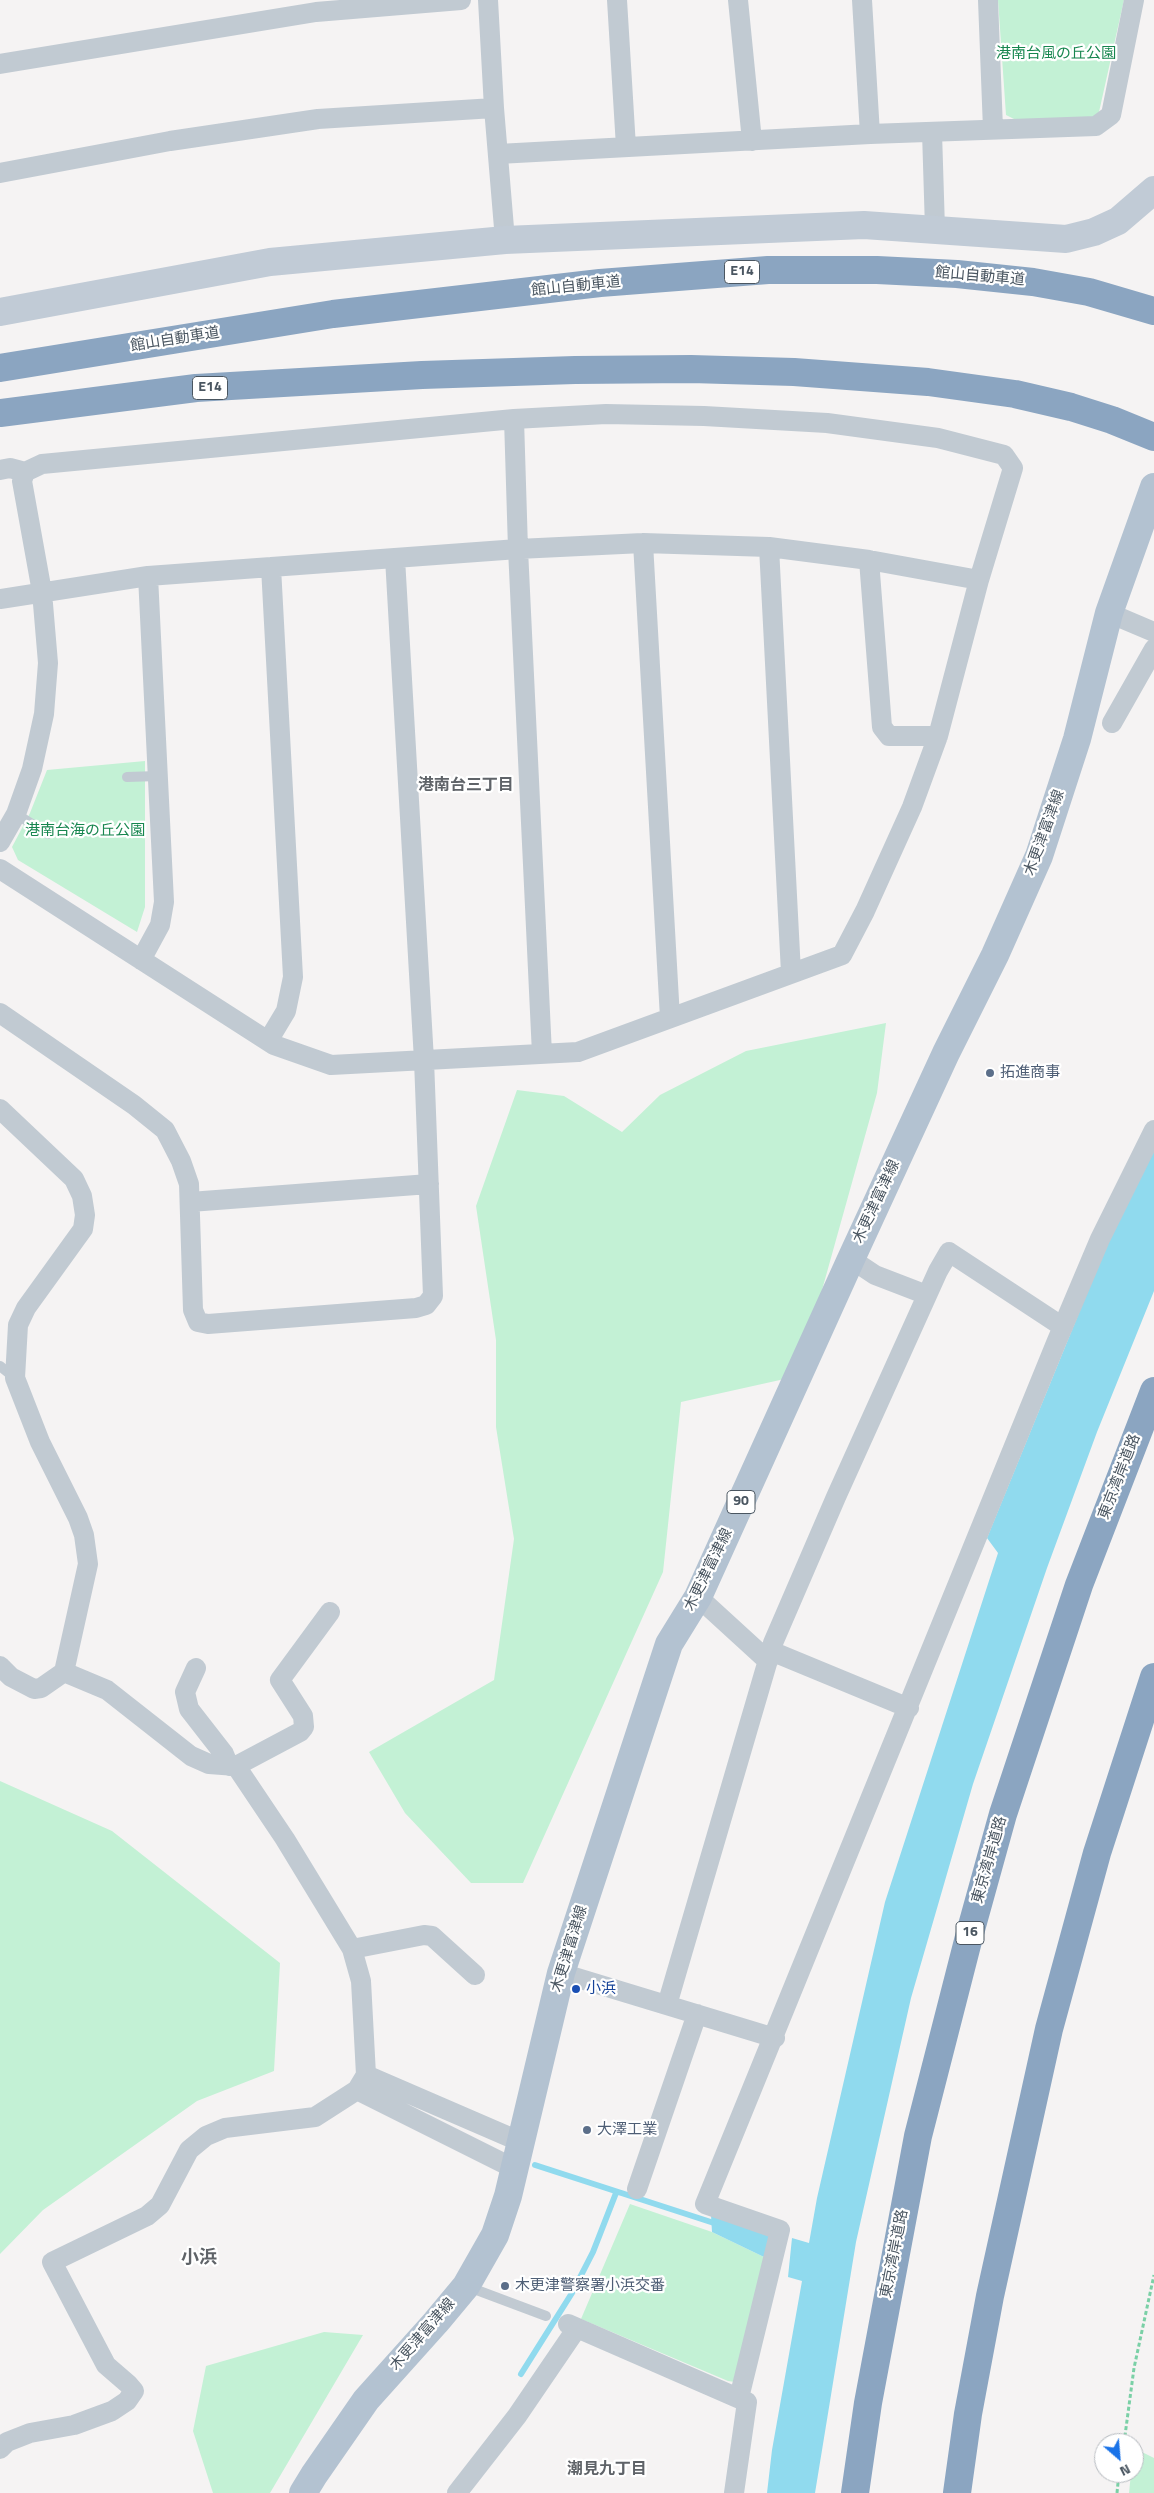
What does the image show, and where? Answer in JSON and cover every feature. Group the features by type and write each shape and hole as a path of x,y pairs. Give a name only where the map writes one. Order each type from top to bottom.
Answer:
{"highway":[{"name":"館山自動車道","path":"0,368 333,314 600,283 768,270 877,270 957,274 1033,282 1089,292 1152,310"},
{"name":"E14","path":"0,413 196,388 441,374 691,369 794,372 928,382 1015,394 1071,407 1112,420 1154,437"},
{"name":"東京湾岸道路","path":"855,2493 868,2404 918,2136 970,1933 1004,1814 1079,1585 1154,1391"},
{"path":"957,2493 968,2414 992,2286 1048,2029 1097,1852 1154,1677"}],"main road":[{"name":"木更津富津線","path":"303,2493 366,2400 466,2286 495,2235 515,2168 560,1973 670,1644 698,1597 946,1052 995,955 1039,856 1077,739 1109,613 1154,487"}],"street":[{"path":"0,64 316,12 461,0"},
{"path":"488,0 494,108 505,240"},
{"path":"617,0 626,147"},
{"path":"738,0 752,141"},
{"path":"862,0 870,134"},
{"path":"988,0 993,129"},
{"path":"498,154 870,134 1096,126 1111,115 1134,0"},
{"path":"0,173 170,141 318,119 494,108"},
{"path":"932,132 935,229"},
{"path":"0,312 270,262 505,240 864,225 1066,239 1094,232 1118,221 1154,190"},
{"path":"0,470 10,468 25,472 42,464 514,419 606,414 704,416 827,423 938,438 1004,455 1014,468 979,580 938,736 912,807 865,911 842,955 578,1052 331,1065 300,1056 268,1041 0,869"},
{"path":"514,419 518,549 542,1054"},
{"path":"0,842 16,814 32,769 44,714 48,663 42,592 22,481 25,472"},
{"path":"0,599 148,576 518,549 643,543 769,547 869,560 979,580"},
{"path":"643,543 670,1018"},
{"path":"769,547 792,973"},
{"path":"0,1013 134,1105 165,1130 181,1161 189,1184 193,1310 198,1322 208,1324 416,1308 426,1304 433,1296 424,1060 395,558"},
{"path":"869,560 882,727 889,736 938,736"},
{"path":"268,1041 286,1011 293,977 270,567"},
{"path":"141,960 160,924 164,902 148,576"},
{"path":"1109,613 1154,632"},
{"path":"1112,724 1154,648"},
{"path":"0,1108 74,1178 82,1196 85,1214 83,1229 26,1308 18,1326 8,1372 78,1518 84,1535 88,1564 64,1672 41,1688 34,1689 11,1677 0,1666"},
{"path":"739,2398 780,2230 705,2204 775,2038 1063,1327 1100,1239 1154,1130"},
{"path":"190,1202 429,1184"},
{"path":"667,2005 769,1656 836,1497 927,1295 950,1252 1063,1327"},
{"path":"851,1259 875,1275 927,1295"},
{"path":"698,1597 769,1656 909,1708"},
{"path":"64,1672 107,1690 191,1756 210,1764 232,1766 300,1732 304,1727 303,1716 280,1680 330,1612"},
{"path":"196,1668 185,1692 189,1709 285,1839 352,1949 360,1981 361,2082"},
{"path":"352,1949 424,1935 432,1936 475,1975"},
{"path":"560,1973 775,2038"},
{"path":"637,2189 697,2014"},
{"path":"361,2082 521,2142"},
{"path":"361,2082 515,2168"},
{"path":"0,2449 7,2442 30,2433 74,2425 112,2411 127,2401 134,2391 106,2365 52,2262 147,2216 160,2205 189,2150 206,2136 225,2128 315,2117 361,2082"},
{"path":"456,2493 517,2416 573,2326 747,2402 734,2493"}],"lane":[{"path":"127,777 158,776"},
{"path":"16,814 48,834"},
{"path":"466,2286 546,2316"}],"path":[{"path":"1125,2433 1134,2368 1154,2275"}],"green space":[{"name":"港南台風の丘公園","path":"998,0 1124,0 1099,112 1092,118 1022,123 1006,115"},
{"name":"港南台海の丘公園","path":"145,761 145,907 137,932 18,860 12,847 30,813 47,770"},
{"path":"886,1023 877,1093 798,1376 681,1402 663,1572 523,1883 471,1883 405,1813 369,1752 494,1680 514,1539 496,1427 496,1340 476,1206 517,1090 564,1096 622,1132 660,1095 746,1051"},
{"path":"0,1781 112,1831 280,1963 274,2071 197,2101 43,2210 0,2254"},
{"path":"630,2204 712,2232 764,2257 735,2382 728,2381 581,2319"},
{"path":"324,2332 363,2335 270,2493 213,2493 193,2431 206,2366"},
{"path":"1144,2453 1154,2458 1154,2493 1129,2493 1130,2483 1144,2483"}],"water":[{"path":"1154,1151 1154,1291 1097,1432 1047,1568 973,1784 911,1998 856,2242 815,2493 767,2493 772,2450 802,2281 788,2277 792,2238 809,2243 817,2198 885,1902 998,1553 987,1538 1105,1249"},
{"path":"711,2215 771,2235 764,2257 712,2232"}],"waterway":[{"path":"535,2165 717,2224"},
{"path":"521,2374 572,2293 593,2252 616,2193"}],"place":[{"name":"拓進商事","path":"990,1073"},
{"name":"小浜","path":"576,1989"},
{"name":"大澤工業","path":"587,2130"},
{"name":"木更津警察署小浜交番","path":"505,2286"}],"district":[{"name":"港南台三丁目","path":"466,786"},
{"name":"小浜","path":"199,2259"},
{"name":"潮見九丁目","path":"607,2470"}]}
